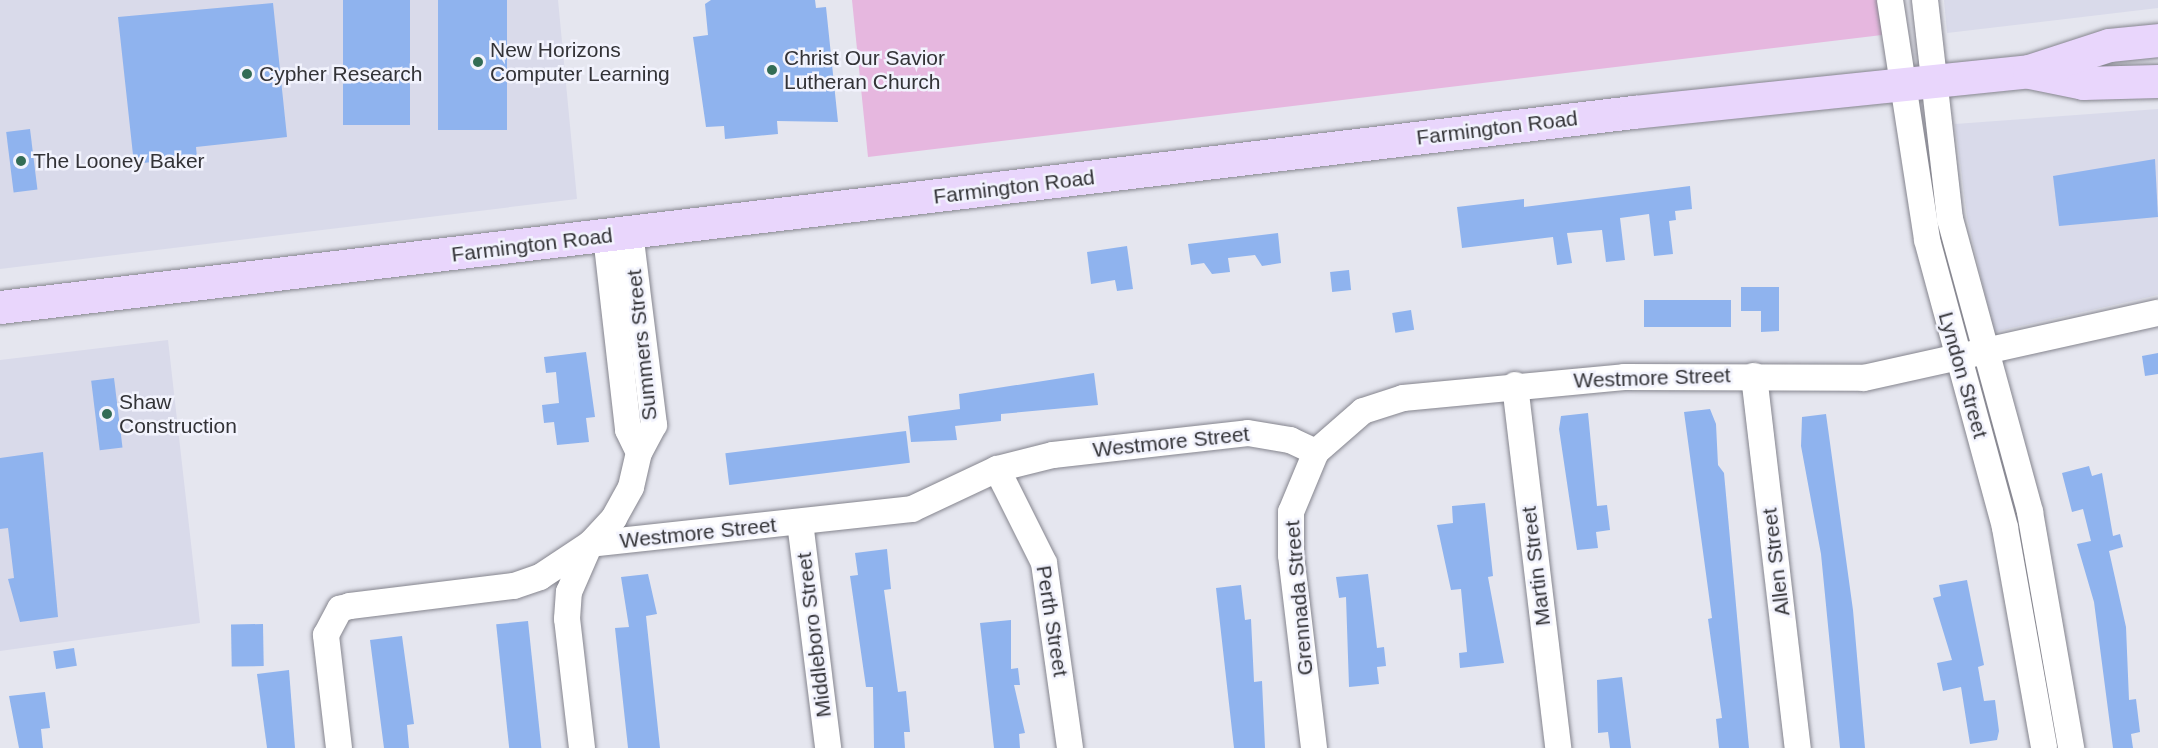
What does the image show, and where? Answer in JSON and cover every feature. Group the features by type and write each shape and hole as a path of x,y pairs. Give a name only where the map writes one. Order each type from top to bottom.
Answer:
{"main road":[{"name":"Farmington Road","path":"0,307 2028,71 2109,45 2158,40"},
{"name":"Farmington Road","path":"2028,71 2083,83 2158,81"}],"street":[{"name":"Lyndon Street","path":"1890,0 1918,82 1983,350 2030,512 2071,748"},
{"name":"Lyndon Street","path":"1925,0 1918,82 1927,240 1957,357 2006,528 2044,748"},
{"name":"Summers Street","path":"582,748 567,619 569,592 590,544 614,518 631,487 639,453 654,425 618,235"},
{"name":"Westmore Street","path":"339,748 326,635 331,621 350,606 514,586 540,577 590,544 912,509 997,469 1053,455 1225,434 1268,434 1316,452 1346,423 1385,403 1515,385 1754,376 1864,378 2158,313"},
{"name":"Allen Street","path":"1754,376 1798,748"},
{"name":"Martin Street","path":"1515,385 1558,748"},
{"name":"Grennada Street","path":"1314,748 1289,532 1296,492 1316,452"},
{"name":"Perth Street","path":"997,469 1044,562 1070,748"},
{"name":"Middleboro Street","path":"800,522 828,748"}],"shaded area":[{"path":"0,0 558,0 577,199 0,269"},
{"path":"852,0 1878,0 1882,35 868,157"},
{"path":"1944,0 2158,0 2158,8 1947,33"},
{"path":"2158,109 2158,295 1994,332 1967,217 1955,124"},
{"path":"168,340 200,623 0,651 0,360"}],"building":[{"path":"343,0 410,0 410,125 343,125"},
{"name":"New Horizons Computer Learning","path":"438,0 507,0 507,130 438,130"},
{"name":"Christ Our Savior Lutheran Church","path":"711,0 815,0 816,8 826,7 838,122 777,121 778,134 725,139 724,126 706,127 693,37 708,35 705,4"},
{"path":"273,3 287,137 196,147 197,157 134,164 118,17"},
{"name":"The Looney Baker","path":"30,129 37,190 14,192 6,132"},
{"path":"2155,159 2158,217 2059,226 2053,176"},
{"path":"1690,186 1692,209 1675,211 1676,220 1669,221 1673,254 1654,256 1649,214 1620,218 1625,260 1606,262 1602,230 1567,233 1572,263 1557,265 1553,237 1462,248 1457,207 1524,199 1524,207"},
{"path":"1278,233 1281,263 1262,266 1255,255 1228,258 1230,272 1212,274 1204,263 1191,265 1188,244"},
{"path":"1127,246 1133,289 1117,291 1115,280 1091,284 1087,252"},
{"path":"1349,270 1351,290 1332,292 1330,272"},
{"path":"1741,287 1779,287 1779,331 1761,332 1761,311 1741,311"},
{"path":"1644,300 1731,300 1731,327 1644,327"},
{"path":"1411,310 1414,330 1395,333 1392,313"},
{"path":"586,352 595,417 586,418 589,442 557,445 554,422 544,423 542,405 559,403 556,372 546,373 544,357"},
{"path":"2158,353 2158,374 2145,376 2142,356"},
{"path":"1094,373 1098,405 1001,414 1001,421 955,426 957,440 911,442 908,416 960,409 959,394"},
{"name":"Shaw Construction","path":"114,378 123,447 100,450 91,381"},
{"path":"1710,409 1716,424 1718,465 1724,473 1749,748 1719,748 1716,719 1722,718 1708,619 1712,618 1684,412"},
{"path":"1588,413 1597,506 1607,505 1610,530 1596,532 1598,548 1577,550 1559,429 1561,416"},
{"path":"1826,414 1853,610 1865,748 1840,748 1821,554 1801,446 1802,417"},
{"path":"906,431 910,463 729,485 725,453"},
{"path":"43,452 58,617 20,622 8,579 14,578 8,528 0,529 0,458"},
{"path":"2089,466 2092,476 2102,473 2113,536 2120,534 2123,547 2109,551 2126,627 2129,700 2136,699 2140,732 2131,734 2133,748 2113,748 2094,602 2077,544 2091,541 2083,509 2072,512 2062,473"},
{"path":"1485,503 1493,576 1488,577 1504,663 1460,668 1459,653 1467,652 1461,589 1451,590 1437,525 1453,523 1452,506"},
{"path":"887,549 891,589 884,590 898,692 906,691 910,732 904,732 905,748 874,748 873,687 866,687 850,576 858,575 855,553"},
{"path":"648,574 657,614 646,616 660,748 628,748 615,628 629,627 621,577"},
{"path":"1368,574 1377,648 1384,647 1386,666 1377,667 1379,684 1349,687 1346,597 1339,598 1336,577"},
{"path":"1967,580 1984,665 1978,667 1984,701 1995,700 1999,731 1997,740 1970,744 1961,687 1943,691 1937,663 1952,660 1933,598 1941,596 1939,585"},
{"path":"1241,585 1245,620 1251,619 1254,682 1262,681 1265,748 1234,748 1216,588"},
{"path":"1011,620 1011,669 1018,668 1020,685 1014,685 1025,733 1019,734 1020,748 994,748 980,623"},
{"path":"528,621 541,748 509,748 496,624"},
{"path":"263,624 264,666 232,667 231,625"},
{"path":"402,636 414,724 407,725 409,748 384,748 370,640"},
{"path":"74,648 77,666 56,669 53,651"},
{"path":"289,670 295,748 267,748 257,674"},
{"path":"1622,677 1631,748 1610,748 1608,732 1598,733 1597,680"},
{"path":"45,692 50,728 41,729 43,748 19,748 9,696"}],"place":[{"name":"New Horizons Computer Learning","path":"478,62"},
{"name":"Christ Our Savior Lutheran Church","path":"772,70"},
{"name":"Cypher Research","path":"247,74"},
{"name":"The Looney Baker","path":"21,161"},
{"name":"Shaw Construction","path":"107,414"}]}
